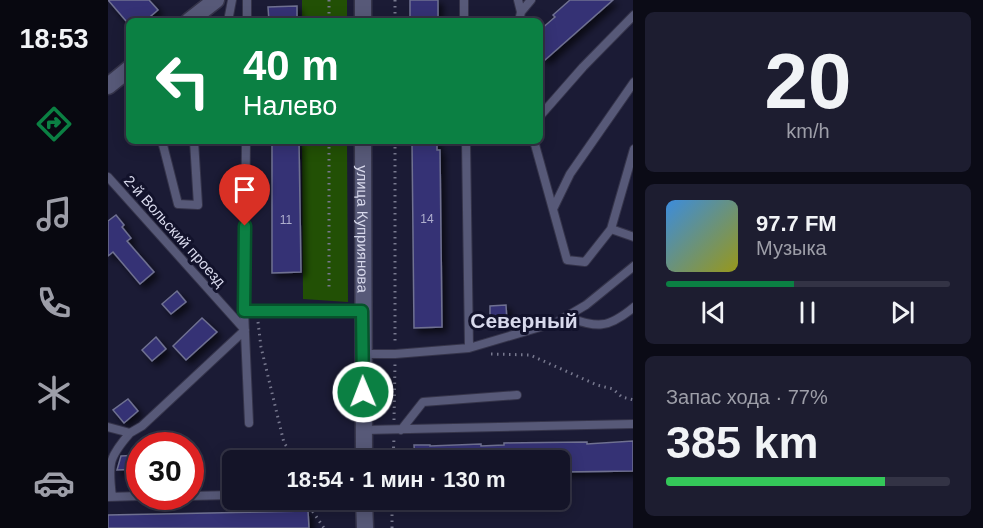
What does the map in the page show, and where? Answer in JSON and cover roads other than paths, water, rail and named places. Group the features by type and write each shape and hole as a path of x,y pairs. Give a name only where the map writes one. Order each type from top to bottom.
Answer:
{"street":[{"path":"193,18 216,0"},
{"path":"363,0 363,18"},
{"path":"108,86 126,71"},
{"name":"улица Куприянова","path":"363,144 364,450"},
{"path":"364,510 365,528"}],"lane":[{"path":"229,18 232,0"},
{"path":"247,0 247,18"},
{"path":"464,0 464,18"},
{"path":"518,0 521,12 520,18"},
{"path":"521,12 531,0"},
{"path":"543,113 633,15"},
{"path":"553,209 570,174 633,82"},
{"path":"163,144 178,204 198,205 194,144"},
{"path":"246,144 244,311 249,423"},
{"path":"466,144 469,348"},
{"path":"535,144 567,260 585,262 611,229 633,150"},
{"name":"2-й Вольский проезд","path":"108,177 245,330"},
{"path":"611,229 633,237"},
{"path":"363,354 395,354 469,348 557,322 586,305 633,266"},
{"path":"566,317 589,324 604,325 618,321 633,307"},
{"path":"244,311 362,311"},
{"path":"132,432 142,426 245,330"},
{"path":"397,430 423,402 517,395"},
{"path":"364,430 633,424"},
{"path":"108,427 126,432"},
{"path":"126,437 118,445 108,465 110,497 126,496"},
{"path":"204,496 222,495"}],"district":[{"name":"Северный","path":"524,320"}]}
